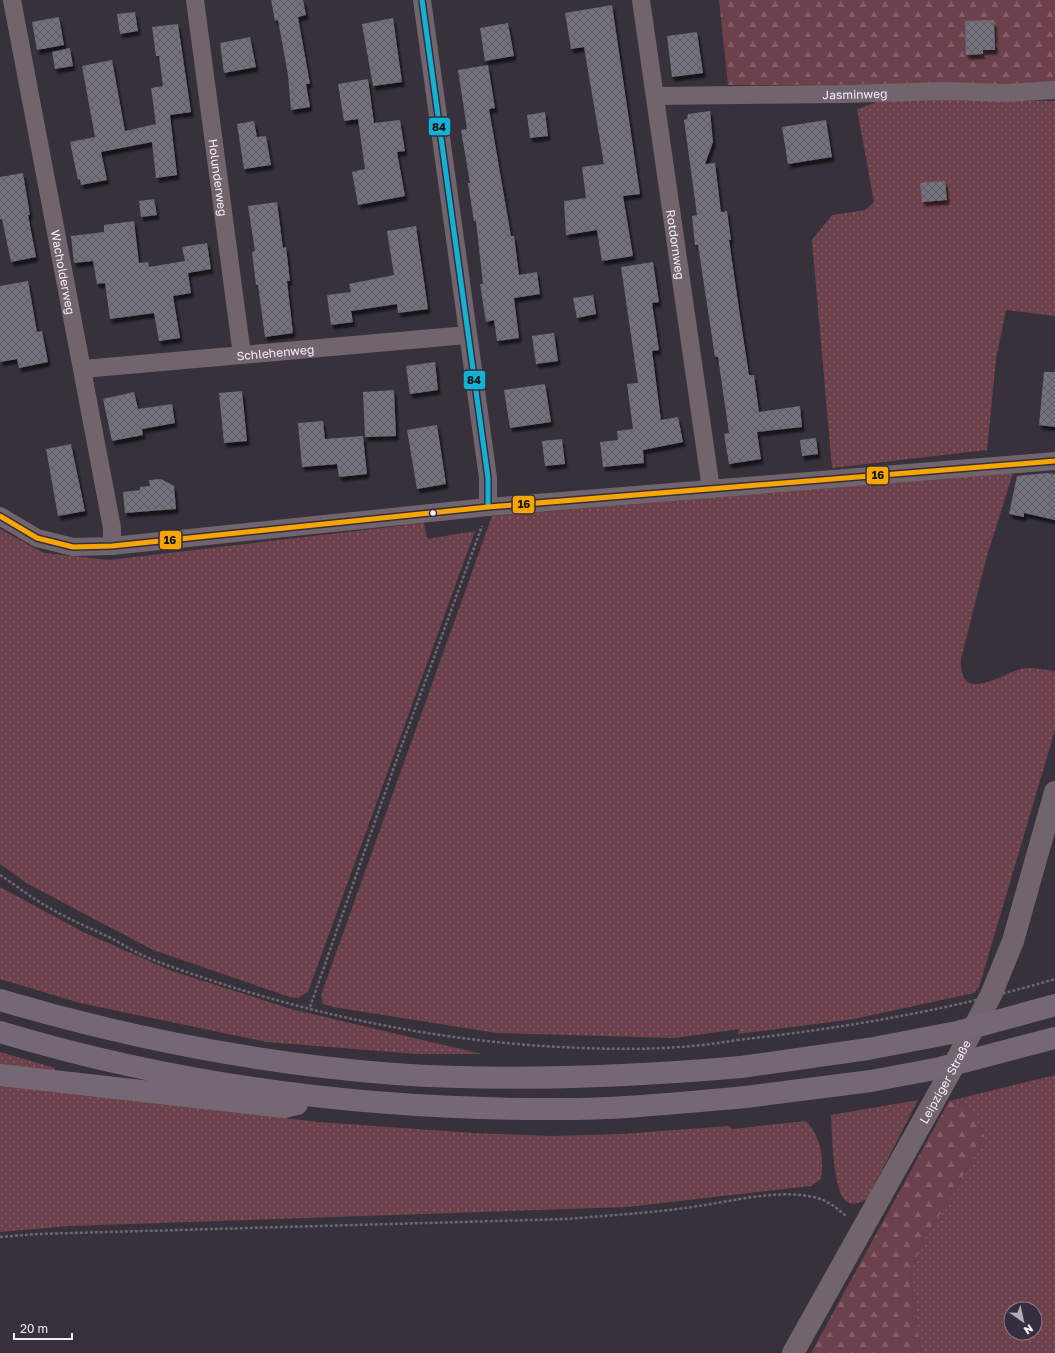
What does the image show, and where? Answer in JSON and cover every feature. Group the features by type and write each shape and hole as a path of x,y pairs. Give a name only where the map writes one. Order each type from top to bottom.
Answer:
{"highway":[{"path":"0,1000 63,1019 185,1046 255,1058 395,1074 458,1077 559,1078 670,1074 741,1067 868,1049 950,1034 1055,1005"},
{"path":"0,1032 105,1061 242,1086 322,1098 428,1106 547,1109 664,1105 871,1082 940,1068 1055,1038"},
{"path":"0,1075 284,1107 322,1098"}],"street":[{"name":"Wacholderweg","path":"12,0 83,369 112,528 112,546"},
{"name":"Holunderweg","path":"195,0 242,355"},
{"path":"422,0 467,335 488,478 488,507"},
{"name":"Rotdornweg","path":"641,0 711,489"},
{"name":"Jasminweg","path":"655,96 844,94 946,91 1008,92 1055,90"},
{"name":"Schlehenweg","path":"83,369 467,335"},
{"path":"0,516 37,538 73,547 112,546 488,507 1055,461"},
{"name":"Leipziger Straße","path":"793,1353 948,1076 1002,970 1022,911 1055,792"}],"path":[{"path":"310,1007 398,754 488,507"},
{"path":"0,875 48,907 154,960 280,1001 310,1007 371,1024 430,1035 496,1043 609,1049 711,1045 738,1040 815,1032 904,1015 1011,992 1055,979"},
{"path":"0,1237 37,1234 567,1219 640,1213 763,1197 794,1195 813,1196 828,1201 852,1221 864,1228"}],"green space":[{"path":"719,0 1055,0 1055,84 728,85"},
{"path":"891,97 1055,101 1055,316 1006,310 996,359 987,450 832,468 812,240 832,215 866,210 874,202 857,109"},
{"path":"1013,473 986,559 961,659 962,673 966,681 973,684 982,684 1025,668 1055,671 1055,730 979,987 974,993 854,1019 738,1034 739,1029 675,1038 497,1033 333,1007 323,1004 321,995 492,516"},
{"path":"424,523 427,539 475,531 308,992 298,998 290,997 153,950 28,884 0,864 0,529 44,553 109,560"},
{"path":"0,887 83,932 172,971 291,1009 482,1054 417,1054 267,1042 80,1003 0,979"},
{"path":"0,1052 55,1068 54,1071 0,1065"},
{"path":"1055,1075 1055,1353 921,1353 910,1272 922,1243 985,1137 967,1105 949,1101"},
{"path":"0,1084 318,1122 473,1133 552,1136 622,1134 729,1126 732,1129 806,1121 811,1127 818,1141 822,1156 822,1171 821,1179 811,1186 627,1207 69,1226 0,1232"},
{"path":"918,1100 867,1199 855,1204 846,1201 840,1192 835,1172 831,1115"},
{"path":"949,1101 967,1105 985,1137 922,1243 910,1272 921,1353 811,1353"}],"building":[{"path":"271,0 303,0 306,15 298,17 310,84 306,84 310,107 291,110 288,75 278,20 275,21"},
{"path":"612,5 640,194 623,196 633,256 602,261 597,230 566,235 564,201 586,198 582,167 604,164 584,47 571,49 565,13"},
{"path":"135,12 138,31 120,34 117,14"},
{"path":"59,17 64,45 37,50 32,22"},
{"path":"393,18 402,82 373,86 362,24"},
{"path":"994,20 995,50 983,50 983,54 966,55 965,21"},
{"path":"508,23 514,56 485,61 480,28"},
{"path":"178,24 191,112 170,115 177,175 156,178 152,142 101,152 107,180 81,185 80,179 78,180 70,142 95,137 82,66 112,60 125,131 156,124 151,88 163,86 159,56 156,56 152,27"},
{"path":"697,32 703,73 672,77 667,36"},
{"path":"250,37 256,67 224,73 220,43"},
{"path":"70,48 73,66 55,69 52,52"},
{"path":"488,65 495,108 489,109 511,236 514,236 519,275 537,272 540,294 514,298 519,338 497,341 494,320 486,322 480,284 483,284 476,221 474,221 468,183 470,183 461,130 467,129 458,70"},
{"path":"368,79 374,123 400,120 405,151 397,152 405,196 358,205 352,172 365,169 358,119 344,121 338,84"},
{"path":"710,111 713,142 705,164 715,163 721,212 727,211 731,240 729,240 749,375 754,375 759,412 800,406 802,427 757,432 761,459 729,464 724,434 729,433 718,357 715,357 698,245 695,245 692,216 697,215 684,120 687,119 688,114"},
{"path":"545,112 548,136 530,138 527,115"},
{"path":"826,120 832,157 788,164 782,127"},
{"path":"254,121 257,137 266,136 271,165 244,169 237,124"},
{"path":"23,173 30,215 28,215 36,257 11,262 2,219 0,219 0,177"},
{"path":"945,181 947,200 922,202 920,183"},
{"path":"154,199 157,215 141,217 139,201"},
{"path":"277,202 283,248 286,247 290,281 287,281 293,333 265,337 258,285 256,285 252,252 255,251 248,206"},
{"path":"134,221 139,263 148,262 149,267 185,261 182,247 207,243 211,269 188,273 191,293 173,296 180,338 159,341 154,313 110,319 105,283 97,284 93,261 74,263 71,236 104,232 104,225"},
{"path":"416,226 428,309 398,313 397,304 351,311 353,322 331,325 327,295 351,292 349,284 394,275 387,231"},
{"path":"653,262 659,302 652,303 659,350 652,351 661,420 678,417 683,442 643,450 644,463 603,467 600,442 618,440 617,431 633,429 627,384 638,383 621,267"},
{"path":"28,281 37,332 42,331 48,362 19,368 17,359 0,362 0,286"},
{"path":"593,295 596,314 577,318 573,298"},
{"path":"554,333 558,361 536,364 532,336"},
{"path":"435,362 438,390 410,394 406,366"},
{"path":"1044,372 1055,372 1055,427 1039,425"},
{"path":"545,384 551,422 510,428 504,390"},
{"path":"394,390 396,436 365,437 363,392"},
{"path":"242,391 247,441 224,443 219,393"},
{"path":"134,392 138,409 172,404 175,423 142,429 143,435 112,441 103,399"},
{"path":"323,421 325,439 363,436 367,474 339,477 337,464 302,467 298,423"},
{"path":"437,425 446,484 417,489 407,430"},
{"path":"816,438 818,454 802,456 800,440"},
{"path":"562,439 565,464 545,466 542,441"},
{"path":"71,444 85,511 58,516 46,449"},
{"path":"1047,473 1055,474 1055,520 1024,513 1024,517 1009,514 1017,476"},
{"path":"161,479 174,486 176,509 125,513 123,492 140,490 140,487 150,486 149,480"}],"transit line":[{"name":"84","path":"422,0 488,478 488,507"},
{"name":"16","path":"0,516 37,538 73,547 112,546 488,507 1055,461"}]}
